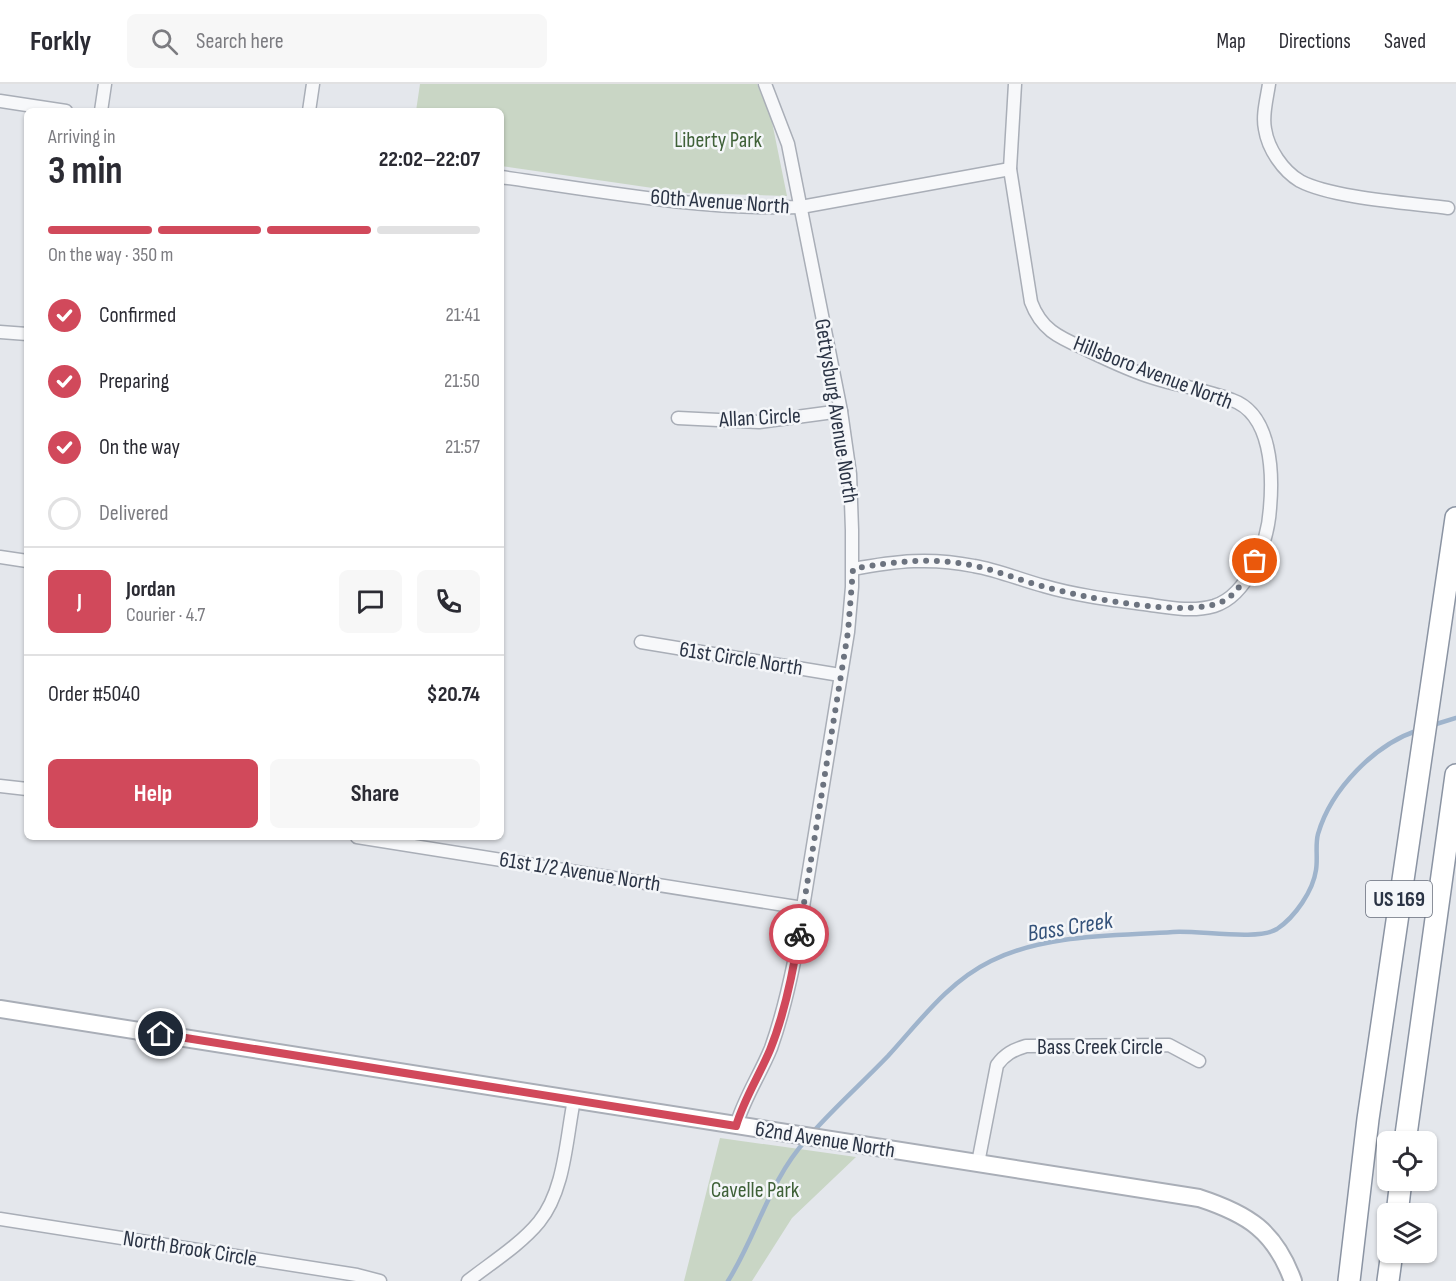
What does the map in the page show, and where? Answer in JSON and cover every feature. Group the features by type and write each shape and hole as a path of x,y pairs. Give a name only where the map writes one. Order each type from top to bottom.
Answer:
{"highway":[{"name":"US 169","path":"1349,1281 1368,1119 1456,518"},
{"name":"US 169","path":"1407,1131 1456,775"},
{"path":"1388,1281 1390,1263"}],"street":[{"path":"101,108 105,84"},
{"path":"309,108 313,84"},
{"name":"Gettysburg Avenue North","path":"736,1126 745,1100 770,1050 784,1008 803,908 848,632 853,569 850,474 841,411 788,144 765,84"},
{"name":"Hillsboro Avenue North","path":"853,569 915,559 947,562 976,566 1071,593 1192,609 1214,606 1227,599 1245,578 1255,561 1270,511 1271,483 1264,434 1255,418 1235,400 1152,377 1055,335 1044,327 1031,302 1010,169 1015,84"},
{"path":"1269,84 1265,129 1271,149 1282,166 1299,180 1324,190 1448,208"},
{"path":"0,100 48,108"},
{"name":"60th Avenue North","path":"504,177 701,205 801,207 1010,169"},
{"path":"0,332 24,334"},
{"name":"Allan Circle","path":"678,418 759,422 841,411"},
{"path":"0,557 24,561"},
{"name":"61st Circle North","path":"641,642 840,675"},
{"path":"0,786 24,789"},
{"name":"61st 1/2 Avenue North","path":"390,840 803,908"},
{"name":"62nd Avenue North","path":"0,1009 1199,1198 1220,1205 1261,1227 1276,1245 1293,1281"},
{"name":"Bass Creek Circle","path":"978,1163 997,1065 1004,1055 1014,1049 1026,1046 1169,1045 1200,1061"},
{"path":"468,1281 522,1238 538,1222 551,1203 558,1182 574,1100"},
{"name":"North Brook Circle","path":"0,1219 357,1275 380,1281"}],"green space":[{"name":"Liberty Park","path":"420,84 757,84 771,117 787,196 687,193 504,166 504,108 416,108"},
{"name":"Cavelle Park","path":"720,1138 856,1157 792,1218 752,1281 684,1281"}],"waterway":[{"name":"Bass Creek","path":"1433,725 1456,718"},
{"name":"Bass Creek","path":"812,1133 948,991 991,961 1034,946 1080,938 1173,932 1242,935 1277,929 1296,911 1307,895 1316,870 1318,834 1324,817 1344,785 1371,757 1386,746 1419,730"},
{"name":"Bass Creek","path":"728,1281 782,1173 806,1140"}],"way so far":[{"path":"799,934 848,632 853,569 915,559 947,562 976,566 1045,587 1102,599 1192,609 1214,606 1227,599 1237,589 1255,561"}],"route":[{"path":"161,1034 736,1126 749,1091 770,1050 784,1008 799,934"}]}
